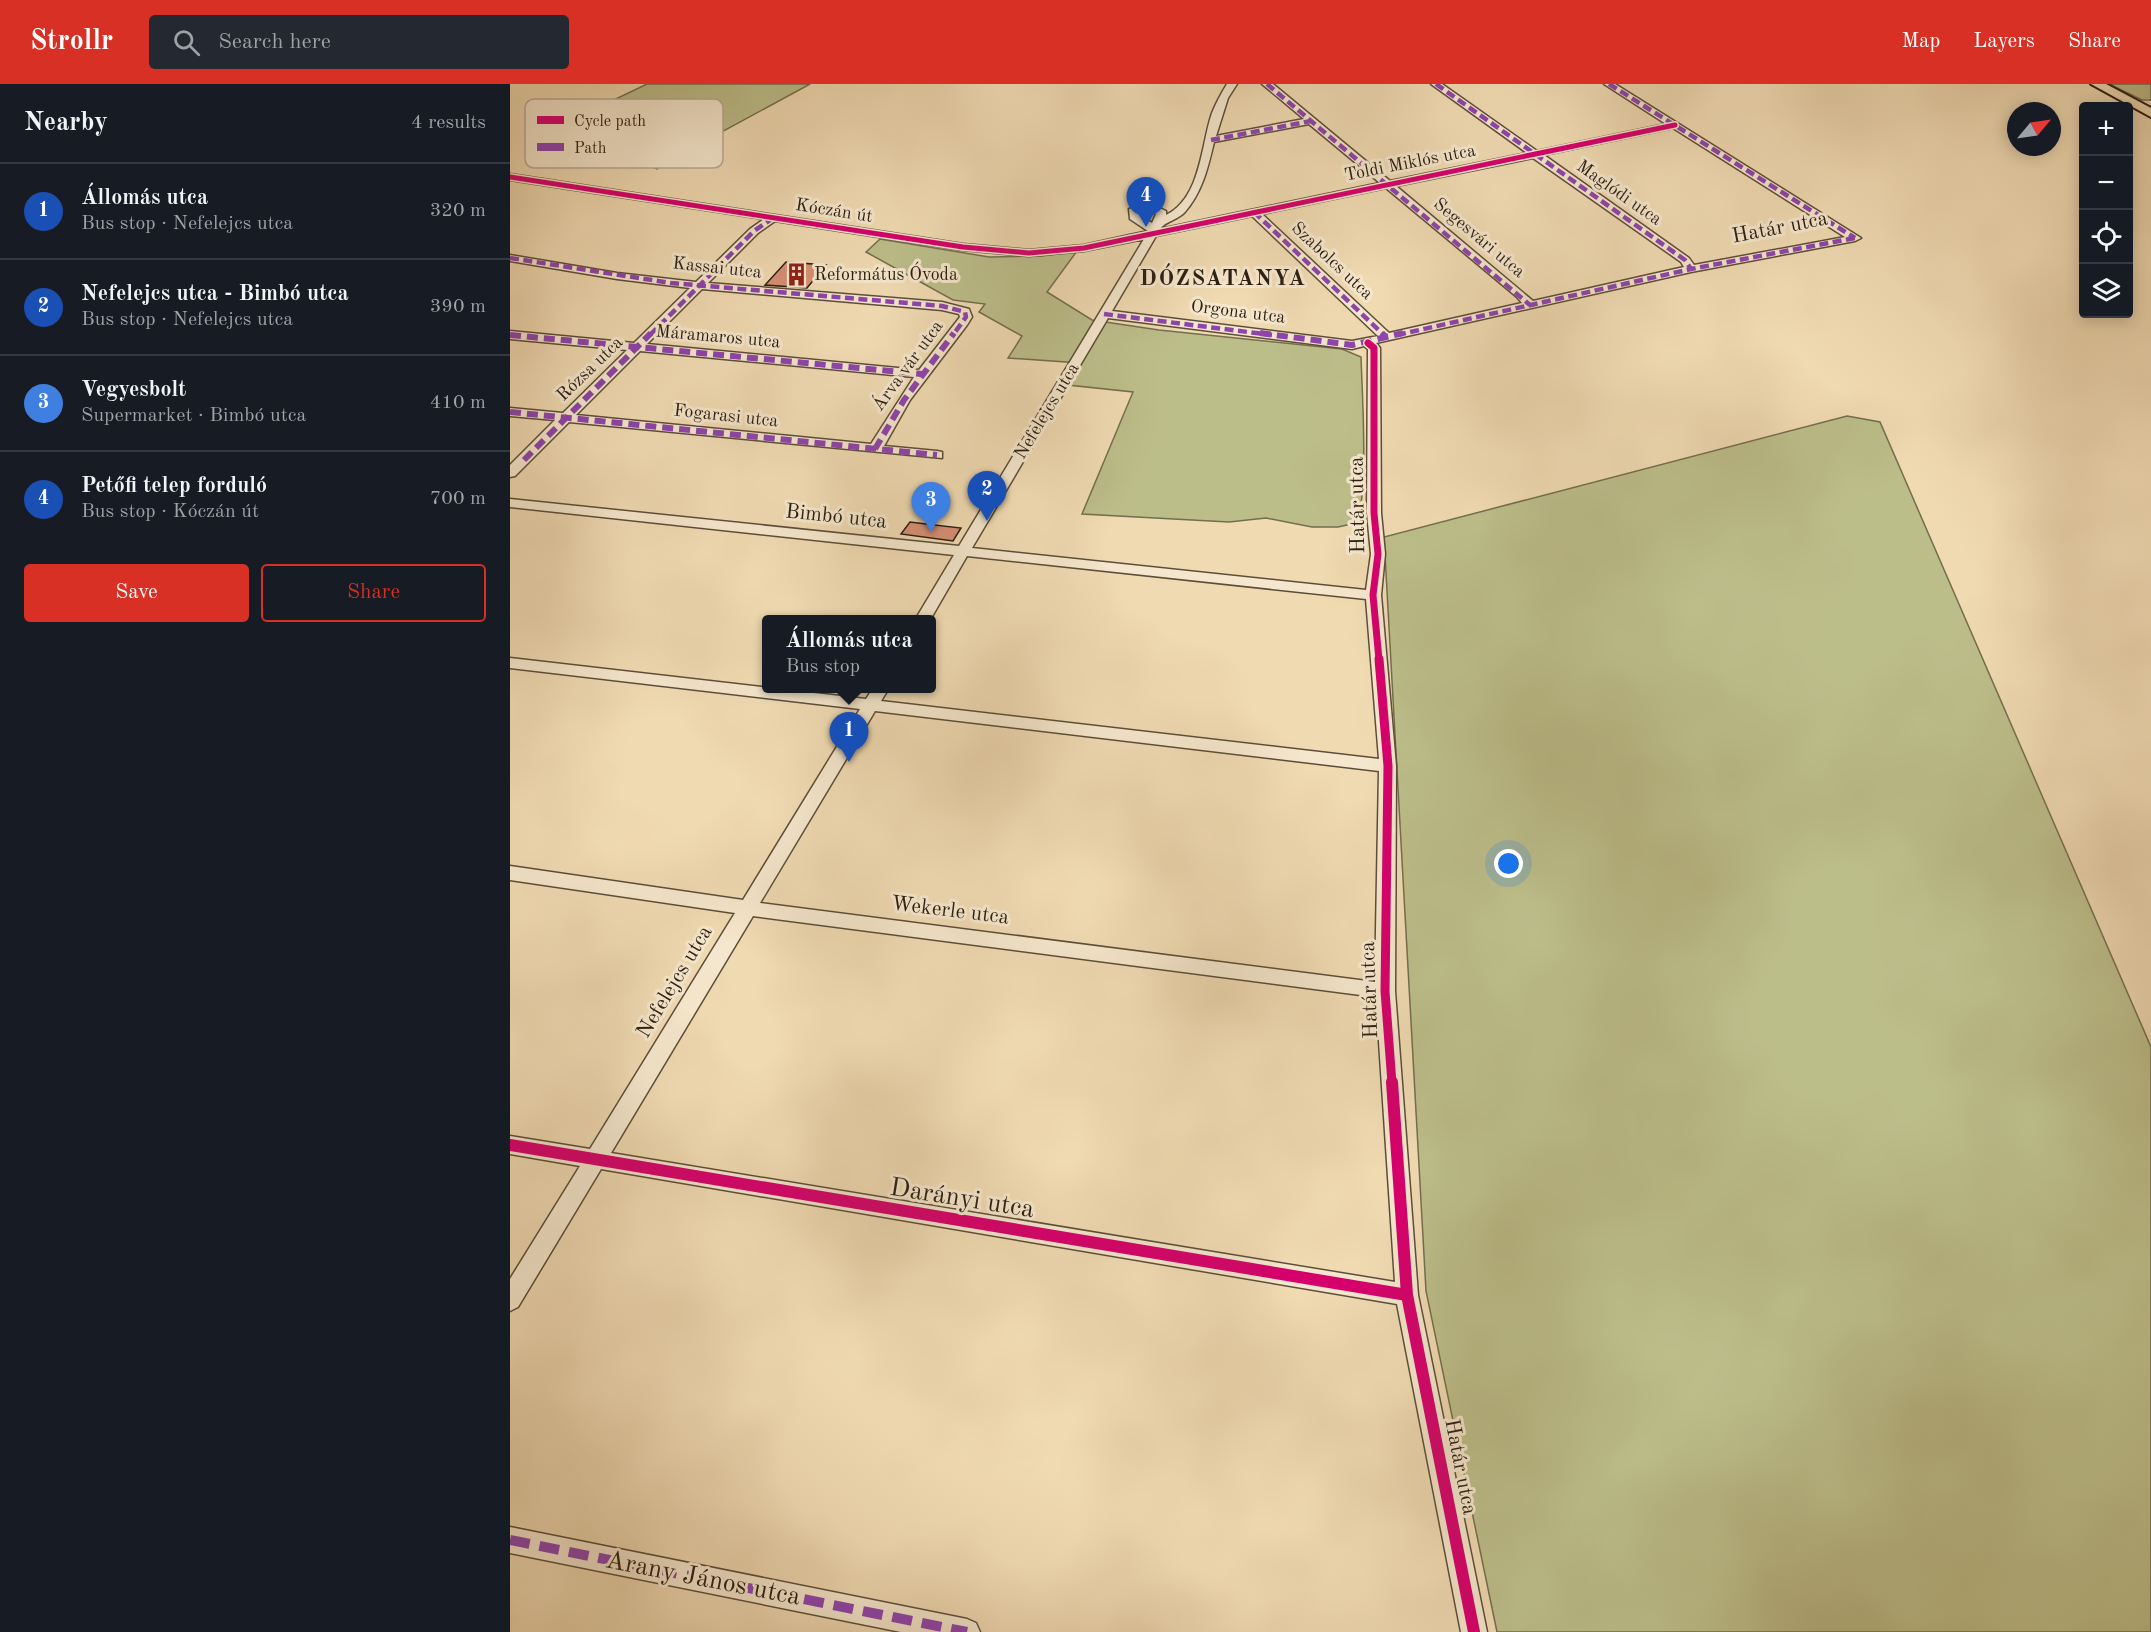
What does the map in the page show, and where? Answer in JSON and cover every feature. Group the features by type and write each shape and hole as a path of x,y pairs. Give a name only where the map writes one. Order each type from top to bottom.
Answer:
{"main road":[{"path":"2097,84 2151,112"}],"street":[{"path":"1154,230 1181,210 1191,195 1211,140 1214,118 1223,93 1232,84"},
{"name":"Segesvári utca","path":"1267,84 1389,184 1530,305"},
{"name":"Maglódi utca","path":"1436,84 1685,260 1691,269"},
{"path":"1609,84 1675,125"},
{"path":"1211,140 1311,121"},
{"name":"Toldi Miklós utca","path":"1154,230 1254,212 1675,125"},
{"name":"Határ utca","path":"1474,1632 1407,1295 1385,991 1388,766 1373,596 1378,554 1374,513 1374,348 1377,340 1530,305 1691,269 1855,238 1675,125"},
{"name":"Kóczán út","path":"510,177 1013,253 1043,253 1077,249 1154,230"},
{"name":"Szabolcs utca","path":"1254,212 1377,340"},
{"name":"Rózsa utca","path":"510,473 754,231 774,218"},
{"name":"Nefelejcs utca","path":"925,615 1154,230"},
{"name":"Kassai utca","path":"510,258 546,266 701,285 957,308"},
{"name":"Árva vár utca","path":"875,449 886,427 922,374 966,316 957,308"},
{"name":"Orgona utca","path":"1104,314 1352,345 1377,340"},
{"name":"Máramaros utca","path":"510,335 922,374"},
{"name":"Fogarasi utca","path":"510,412 937,455"},
{"name":"Bimbó utca","path":"510,503 1373,596"},
{"path":"510,663 1388,766"},
{"name":"Nefelejcs utca","path":"510,1300 877,693"},
{"name":"Wekerle utca","path":"510,873 748,908 1385,991"},
{"name":"Darányi utca","path":"510,1145 1407,1295"},
{"name":"Arany János utca","path":"510,1540 968,1632"}],"green space":[{"path":"647,84 810,84 723,131 723,99 616,99"},
{"path":"2109,84 2151,84 2151,100 2142,100"},
{"path":"880,239 989,257 1042,256 1077,251 1047,292 1092,320 1159,330 1342,349 1361,357 1364,468 1360,510 1356,523 1338,527 1312,527 1266,518 1229,522 1082,514 1133,392 1068,385 1080,363 1008,358 1022,336 979,312 985,304 953,300 866,252"},
{"path":"1847,416 1880,422 2151,1047 2151,1632 1497,1632 1426,1291 1384,537"}],"building":[{"name":"Református Óvoda","path":"786,262 826,265 807,288 765,285"},
{"path":"910,522 961,528 953,541 901,534"}],"marked path":[{"path":"1267,84 1521,295 1530,305"},
{"path":"1436,84 1685,260 1691,269"},
{"path":"1609,84 1855,238"},
{"path":"1211,140 1311,121"},
{"path":"1254,212 1386,337"},
{"path":"524,460 754,231 773,218"},
{"path":"1104,314 1352,345 1691,269 1855,238"},
{"path":"510,258 671,283 942,306 965,312 966,317 961,325 904,400 875,449"},
{"path":"510,335 922,374"},
{"path":"510,412 937,455"},
{"path":"510,1540 967,1632"}],"cycle path":[{"path":"510,177 963,247 1029,253 1084,248 1675,125"},
{"path":"1368,343 1374,348 1374,513 1378,554 1373,595 1388,766 1385,991 1407,1295 1474,1632"},
{"path":"510,1145 1407,1295"}],"place":[{"name":"Petőfi telep forduló","path":"1146,227"},
{"name":"Református Óvoda","path":"796,275"},
{"name":"Nefelejcs utca - Bimbó utca","path":"987,521"},
{"name":"Vegyesbolt","path":"931,532"},
{"name":"Állomás utca","path":"849,762"}],"district":[{"name":"DÓZSATANYA","path":"1223,279"}]}
